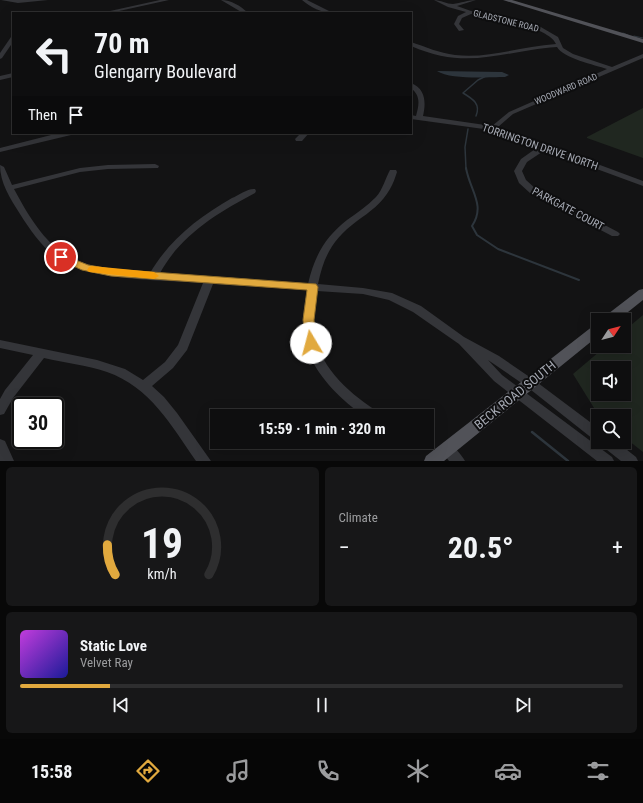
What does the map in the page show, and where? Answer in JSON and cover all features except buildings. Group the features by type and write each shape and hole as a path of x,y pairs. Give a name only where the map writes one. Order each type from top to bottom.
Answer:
{"main road":[{"path":"506,0 643,40"},
{"path":"618,313 643,293"},
{"name":"BECK ROAD SOUTH","path":"432,461 591,335"}],"street":[{"path":"4,0 18,2 46,0"},
{"path":"108,12 167,0"},
{"path":"223,0 245,12"},
{"path":"304,0 311,6 328,12"},
{"name":"GLADSTONE ROAD","path":"436,0 470,12 538,27 556,38 561,49 571,55 612,69"},
{"path":"450,6 465,1 474,0"},
{"path":"461,30 456,24 460,18 470,12"},
{"path":"0,57 12,39"},
{"path":"412,44 432,52 464,57 479,57 532,47 559,45"},
{"path":"4,51 12,50"},
{"name":"WOODWARD ROAD","path":"493,128 511,113 643,56"},
{"path":"0,78 12,75"},
{"path":"412,86 421,94 423,100 419,118"},
{"name":"TORRINGTON DRIVE NORTH","path":"412,117 493,128 643,184"},
{"path":"0,150 64,134"},
{"name":"PARKGATE COURT","path":"544,147 521,164 518,171 522,181 533,191 615,234"},
{"path":"9,188 80,170 108,167 155,166"},
{"path":"0,167 9,188 44,242 61,257 78,265 96,270 153,276 363,291 392,297 418,309 460,340 495,359 530,383 591,430"},
{"path":"364,409 334,382 317,356 311,343 308,329 309,307 318,262 330,242 343,227 381,197 387,189 393,172"},
{"path":"153,276 166,253 182,236 212,214 252,191"},
{"path":"144,386 169,365 183,347 210,280"},
{"path":"460,340 484,366 607,461"},
{"path":"0,344 108,368 128,376 144,386 161,403 204,461"},
{"path":"0,410 9,394 41,353"},
{"path":"0,445 7,461"},
{"path":"447,449 458,461"},
{"path":"616,449 631,461"}],"shaded area":[{"path":"437,71 502,72 509,75 505,77 460,77 443,74"},
{"path":"643,108 643,158 587,138 587,137"},
{"path":"643,315 643,452 631,443 631,409 595,409 573,374 598,353 631,353 631,325"}],"waterway":[{"path":"623,33 628,35"},
{"path":"634,36 643,38"},
{"path":"476,116 477,105 463,93 478,80 486,76 485,75"},
{"path":"466,169 465,147 468,129"},
{"path":"466,168 477,204 478,211 472,226 477,235 498,249 579,280"},
{"path":"532,432 568,461"}],"slow traffic":[{"path":"92,270 154,276"}],"route":[{"path":"61,257 85,268 111,273 312,287 308,320 311,343"}]}
